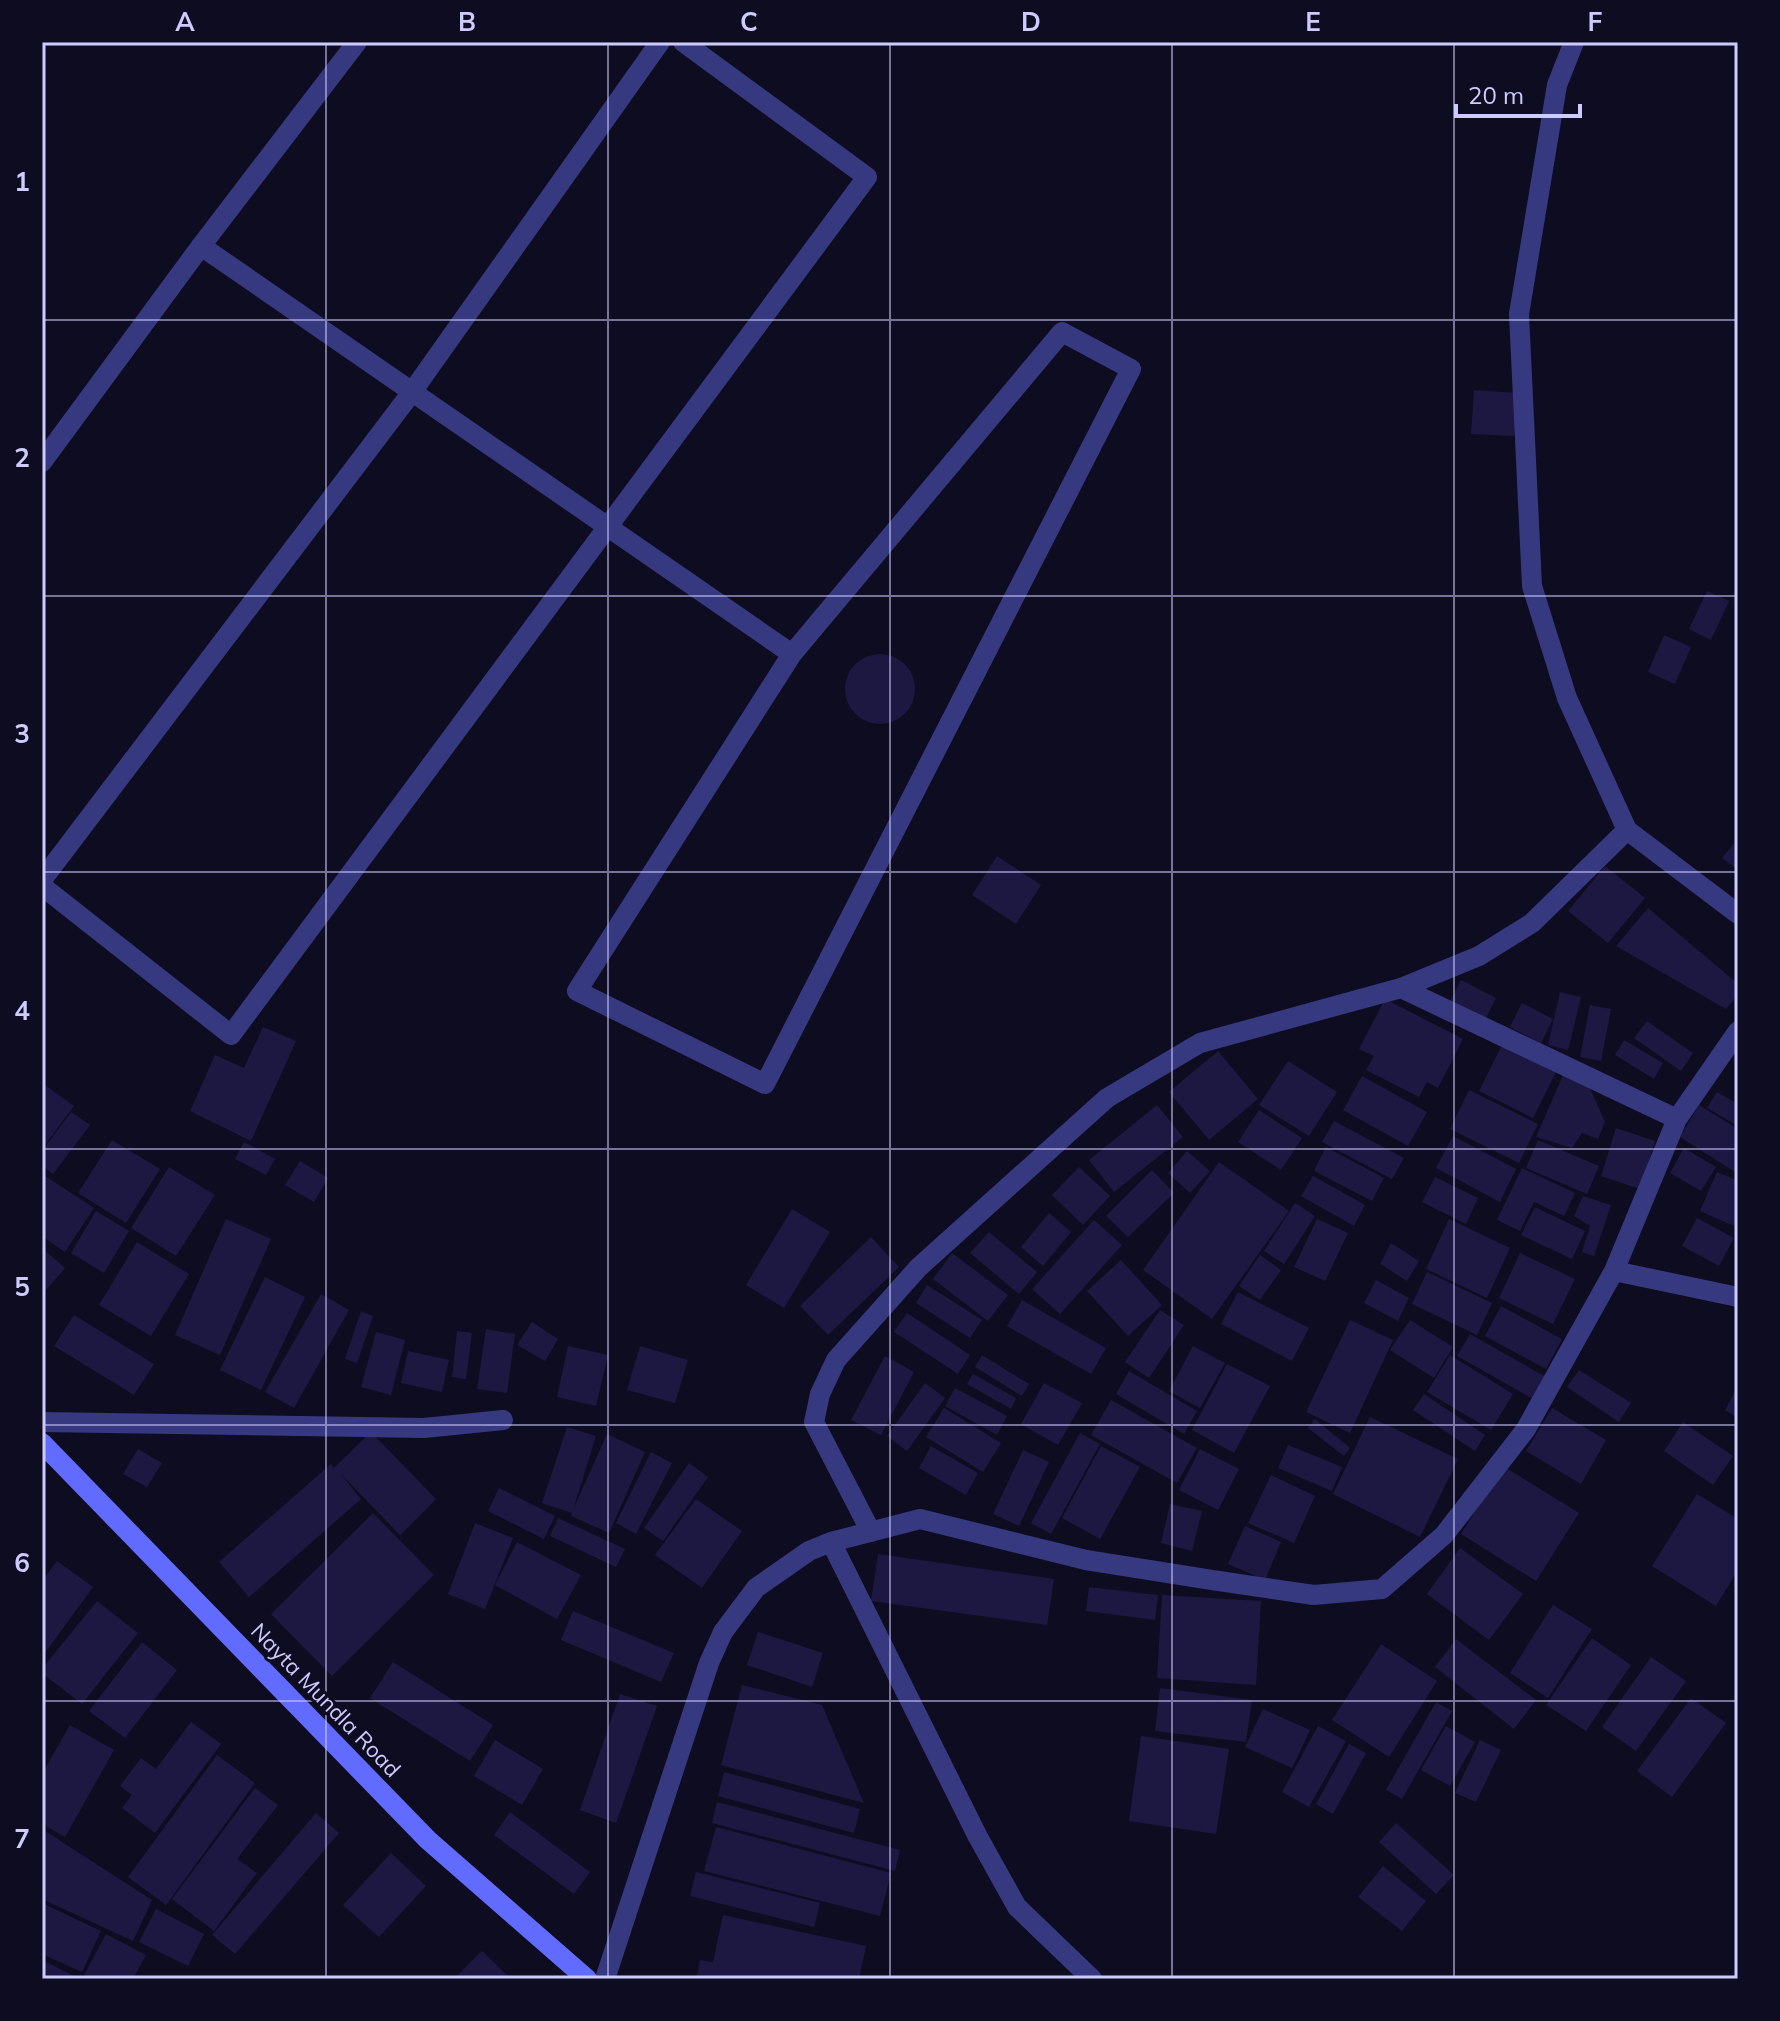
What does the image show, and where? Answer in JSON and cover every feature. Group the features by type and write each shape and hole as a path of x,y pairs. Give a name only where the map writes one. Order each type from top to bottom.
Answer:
{"main road":[{"name":"Nayta Mundla Road","path":"42,1443 428,1840 587,1979"}],"street":[{"path":"42,462 201,246 357,42"},
{"path":"660,42 412,392 42,883 231,1035 867,177 683,42"},
{"path":"1574,42 1557,85 1519,314 1532,586 1567,698 1627,830 1738,914"},
{"path":"201,246 792,654"},
{"path":"1062,332 1131,369 765,1084 577,991 792,654 1062,332"},
{"path":"871,1532 814,1422 820,1394 836,1360 918,1268 1107,1098 1200,1043 1401,988 1479,956 1532,923 1627,830"},
{"path":"1401,988 1677,1119"},
{"path":"605,1979 709,1663 723,1632 756,1588 809,1551 831,1542 920,1519 1086,1560 1212,1580 1314,1595 1382,1589 1444,1535 1526,1429 1614,1271 1677,1119 1738,1031"},
{"path":"1614,1271 1738,1297"},
{"path":"42,1422 424,1428 503,1420"},
{"path":"831,1542 958,1798 1017,1907 1092,1979"}],"building":[{"path":"1474,390 1517,393 1514,436 1471,434"},
{"path":"1707,591 1729,601 1711,640 1689,629"},
{"path":"1664,635 1691,647 1675,684 1648,672"},
{"path":"880,654 905,664 915,689 905,714 880,724 855,714 845,689 855,664"},
{"path":"1738,839 1738,870 1722,858"},
{"path":"997,856 1041,885 1016,924 972,895"},
{"path":"1605,866 1645,898 1608,943 1568,911"},
{"path":"1648,908 1738,984 1738,995 1726,1009 1616,946"},
{"path":"1461,980 1496,998 1485,1020 1450,1002"},
{"path":"1560,992 1581,997 1568,1050 1548,1045"},
{"path":"1385,999 1463,1039 1438,1088 1427,1082 1419,1097 1366,1070 1374,1056 1359,1049"},
{"path":"1522,1003 1553,1019 1541,1043 1510,1027"},
{"path":"1590,1005 1611,1009 1601,1061 1580,1057"},
{"path":"1647,1021 1693,1053 1681,1071 1634,1038"},
{"path":"263,1027 296,1041 251,1141 190,1111 215,1055 244,1068"},
{"path":"1624,1040 1663,1063 1654,1079 1615,1055"},
{"path":"1504,1041 1558,1068 1533,1118 1479,1091"},
{"path":"1218,1051 1258,1099 1209,1140 1169,1092"},
{"path":"1288,1061 1337,1092 1309,1136 1259,1105"},
{"path":"1563,1075 1590,1088 1605,1122 1598,1139 1582,1133 1572,1148 1536,1137"},
{"path":"1362,1076 1427,1112 1408,1146 1343,1110"},
{"path":"42,1083 74,1106 42,1149"},
{"path":"1469,1090 1538,1124 1519,1163 1450,1129"},
{"path":"1717,1092 1738,1104 1738,1126 1707,1108"},
{"path":"1157,1105 1183,1137 1114,1192 1089,1160"},
{"path":"1699,1105 1738,1129 1738,1174 1680,1137"},
{"path":"1259,1110 1302,1138 1281,1170 1238,1142"},
{"path":"71,1112 90,1125 53,1174 42,1166 42,1151"},
{"path":"1334,1121 1404,1158 1392,1179 1322,1142"},
{"path":"1616,1128 1655,1141 1640,1189 1601,1176"},
{"path":"1453,1136 1516,1169 1500,1202 1436,1168"},
{"path":"112,1140 160,1169 126,1223 78,1193"},
{"path":"1538,1140 1599,1166 1587,1194 1526,1168"},
{"path":"244,1142 275,1159 266,1175 235,1159"},
{"path":"1326,1147 1384,1178 1372,1201 1314,1171"},
{"path":"1684,1148 1716,1167 1701,1191 1670,1173"},
{"path":"1187,1151 1210,1171 1190,1193 1168,1173"},
{"path":"300,1161 328,1178 314,1202 285,1185"},
{"path":"1219,1162 1289,1211 1212,1319 1143,1270"},
{"path":"169,1167 215,1195 176,1256 131,1228"},
{"path":"1079,1167 1110,1196 1083,1225 1052,1195"},
{"path":"1522,1168 1575,1193 1564,1216 1534,1202 1520,1231 1497,1220"},
{"path":"1152,1170 1174,1193 1128,1237 1106,1216"},
{"path":"1717,1172 1738,1181 1738,1216 1734,1226 1700,1211"},
{"path":"42,1174 94,1208 65,1252 42,1236"},
{"path":"1313,1176 1365,1205 1354,1226 1301,1196"},
{"path":"1435,1177 1478,1198 1466,1224 1422,1202"},
{"path":"1583,1196 1611,1205 1594,1256 1582,1252 1590,1226 1574,1216"},
{"path":"1295,1203 1315,1216 1284,1264 1264,1251"},
{"path":"1535,1207 1585,1231 1572,1259 1521,1235"},
{"path":"792,1209 830,1232 784,1308 746,1285"},
{"path":"96,1211 129,1231 104,1273 71,1253"},
{"path":"1049,1213 1071,1232 1043,1266 1021,1247"},
{"path":"1697,1218 1734,1238 1719,1266 1682,1246"},
{"path":"226,1219 271,1239 220,1355 175,1335"},
{"path":"1317,1219 1348,1233 1325,1281 1294,1267"},
{"path":"1449,1219 1510,1248 1487,1298 1426,1269"},
{"path":"1094,1220 1122,1245 1060,1314 1032,1289"},
{"path":"989,1232 1037,1272 1019,1294 970,1253"},
{"path":"871,1237 899,1267 828,1335 800,1306"},
{"path":"137,1242 189,1274 151,1336 99,1305"},
{"path":"1391,1243 1419,1261 1407,1281 1380,1264"},
{"path":"42,1248 65,1268 42,1295"},
{"path":"952,1253 1008,1295 988,1321 933,1279"},
{"path":"1520,1253 1575,1279 1553,1324 1499,1298"},
{"path":"1260,1255 1281,1270 1260,1300 1239,1286"},
{"path":"1121,1260 1162,1305 1128,1336 1087,1291"},
{"path":"1427,1272 1492,1303 1477,1335 1412,1304"},
{"path":"265,1277 305,1297 261,1390 220,1370"},
{"path":"1376,1280 1409,1298 1398,1321 1364,1303"},
{"path":"927,1285 982,1320 970,1338 916,1303"},
{"path":"1238,1292 1309,1328 1292,1361 1221,1324"},
{"path":"321,1294 349,1310 294,1408 265,1392"},
{"path":"1022,1300 1106,1348 1091,1374 1007,1326"},
{"path":"1501,1306 1562,1339 1546,1369 1485,1336"},
{"path":"1160,1310 1184,1325 1149,1378 1125,1362"},
{"path":"361,1311 373,1316 357,1363 345,1359"},
{"path":"907,1313 970,1355 958,1374 894,1332"},
{"path":"74,1315 154,1364 134,1395 54,1346"},
{"path":"1350,1320 1393,1340 1350,1433 1306,1412"},
{"path":"1410,1320 1453,1347 1434,1378 1390,1350"},
{"path":"532,1322 558,1339 545,1361 517,1345"},
{"path":"486,1329 515,1334 507,1393 477,1389"},
{"path":"457,1331 472,1333 466,1379 452,1377"},
{"path":"376,1332 405,1340 391,1395 361,1387"},
{"path":"1470,1334 1546,1377 1533,1399 1457,1356"},
{"path":"568,1346 608,1355 596,1406 557,1397"},
{"path":"640,1346 688,1360 675,1403 627,1390"},
{"path":"1193,1346 1225,1363 1200,1408 1169,1391"},
{"path":"408,1351 449,1360 442,1392 401,1383"},
{"path":"982,1355 1029,1384 1022,1396 975,1367"},
{"path":"1450,1355 1513,1394 1491,1430 1427,1392"},
{"path":"885,1356 914,1372 881,1435 851,1420"},
{"path":"1227,1364 1270,1386 1234,1453 1192,1430"},
{"path":"1579,1370 1631,1403 1619,1422 1567,1387"},
{"path":"1129,1371 1197,1411 1184,1434 1116,1394"},
{"path":"973,1374 1016,1398 1011,1409 967,1384"},
{"path":"925,1383 945,1398 907,1451 887,1436"},
{"path":"1044,1383 1082,1403 1058,1445 1021,1424"},
{"path":"1738,1386 1738,1418 1725,1410"},
{"path":"955,1388 1007,1416 997,1435 945,1406"},
{"path":"1424,1394 1485,1435 1475,1451 1413,1410"},
{"path":"1111,1400 1197,1448 1177,1483 1091,1435"},
{"path":"944,1408 1001,1443 983,1472 926,1437"},
{"path":"1552,1408 1606,1440 1581,1484 1526,1451"},
{"path":"1370,1417 1458,1459 1420,1537 1333,1494"},
{"path":"1315,1419 1350,1448 1344,1456 1308,1428"},
{"path":"1683,1422 1733,1456 1713,1485 1664,1451"},
{"path":"567,1427 596,1436 573,1510 607,1434 645,1452 609,1533 571,1516 572,1513 542,1503"},
{"path":"371,1432 436,1499 400,1535 340,1473 361,1499 249,1597 219,1562 331,1464 334,1468"},
{"path":"1080,1433 1100,1444 1051,1534 1031,1523"},
{"path":"1288,1445 1342,1467 1332,1491 1278,1468"},
{"path":"931,1446 978,1473 966,1495 919,1468"},
{"path":"1101,1446 1140,1467 1100,1539 1062,1518"},
{"path":"138,1449 162,1463 147,1487 123,1474"},
{"path":"1200,1449 1239,1469 1218,1510 1179,1490"},
{"path":"1023,1450 1049,1462 1019,1526 993,1514"},
{"path":"651,1452 672,1463 636,1534 616,1523"},
{"path":"689,1463 708,1477 663,1541 644,1528"},
{"path":"1503,1466 1579,1513 1536,1581 1461,1534"},
{"path":"1271,1475 1315,1496 1294,1543 1248,1523"},
{"path":"499,1488 555,1516 544,1539 488,1511"},
{"path":"1697,1494 1738,1519 1738,1570 1716,1606 1652,1566"},
{"path":"696,1499 742,1531 702,1588 655,1555"},
{"path":"1170,1504 1202,1511 1192,1551 1161,1543"},
{"path":"373,1513 434,1575 332,1676 271,1614"},
{"path":"558,1518 625,1549 616,1567 550,1536"},
{"path":"475,1523 513,1538 485,1609 448,1594"},
{"path":"1245,1526 1281,1542 1265,1580 1228,1564"},
{"path":"517,1542 581,1575 557,1619 495,1585"},
{"path":"1460,1548 1523,1594 1489,1640 1427,1594"},
{"path":"878,1554 1054,1579 1047,1625 871,1601"},
{"path":"57,1561 93,1587 42,1657 42,1581"},
{"path":"1089,1587 1158,1595 1155,1620 1086,1611"},
{"path":"1162,1595 1261,1601 1256,1685 1157,1678"},
{"path":"97,1601 138,1633 82,1704 42,1673 42,1669"},
{"path":"1553,1605 1592,1629 1548,1698 1510,1673"},
{"path":"573,1611 674,1653 661,1682 561,1640"},
{"path":"758,1632 823,1653 812,1687 747,1665"},
{"path":"1592,1638 1631,1665 1586,1731 1546,1705"},
{"path":"1456,1639 1536,1700 1514,1729 1435,1667"},
{"path":"142,1642 177,1670 125,1738 89,1711"},
{"path":"1381,1644 1437,1681 1389,1757 1332,1720"},
{"path":"1651,1657 1686,1681 1636,1751 1602,1727"},
{"path":"393,1662 493,1725 470,1761 370,1698"},
{"path":"742,1685 822,1705 864,1803 721,1765"},
{"path":"1160,1688 1252,1700 1246,1742 1155,1731"},
{"path":"620,1694 657,1706 616,1823 580,1810"},
{"path":"1691,1698 1726,1723 1672,1797 1637,1771"},
{"path":"1436,1702 1452,1711 1402,1799 1386,1790"},
{"path":"1263,1709 1310,1730 1292,1768 1245,1747"},
{"path":"191,1722 221,1744 155,1833 122,1808 132,1795 120,1786 141,1758 156,1769"},
{"path":"70,1725 114,1750 65,1837 42,1824 42,1774"},
{"path":"1318,1726 1346,1741 1309,1807 1282,1792"},
{"path":"1446,1726 1475,1742 1450,1786 1421,1770"},
{"path":"1141,1736 1229,1749 1216,1834 1129,1821"},
{"path":"495,1740 543,1769 522,1805 474,1776"},
{"path":"1480,1740 1501,1750 1476,1802 1455,1793"},
{"path":"1349,1744 1366,1753 1333,1814 1316,1804"},
{"path":"217,1755 255,1783 166,1905 128,1877"},
{"path":"724,1772 860,1809 854,1833 718,1796"},
{"path":"255,1788 278,1805 237,1859 257,1873 214,1931 172,1899"},
{"path":"717,1802 900,1850 895,1871 712,1823"},
{"path":"510,1812 590,1872 574,1894 494,1835"},
{"path":"316,1813 339,1833 235,1954 212,1935"},
{"path":"1396,1823 1454,1875 1436,1894 1379,1842"},
{"path":"716,1827 891,1873 880,1916 704,1871"},
{"path":"42,1829 152,1900 133,1941 42,1899"},
{"path":"391,1853 426,1886 379,1937 343,1905"},
{"path":"1383,1866 1426,1901 1402,1931 1358,1897"},
{"path":"696,1872 820,1903 814,1927 690,1896"},
{"path":"42,1903 101,1931 82,1972 42,1954"},
{"path":"156,1909 204,1934 188,1966 139,1942"},
{"path":"723,1915 866,1946 859,1979 696,1979 700,1960 713,1962"},
{"path":"106,1934 146,1955 133,1979 82,1979"},
{"path":"482,1951 511,1979 454,1979"},
{"path":"42,1960 80,1979 42,1979"}]}
